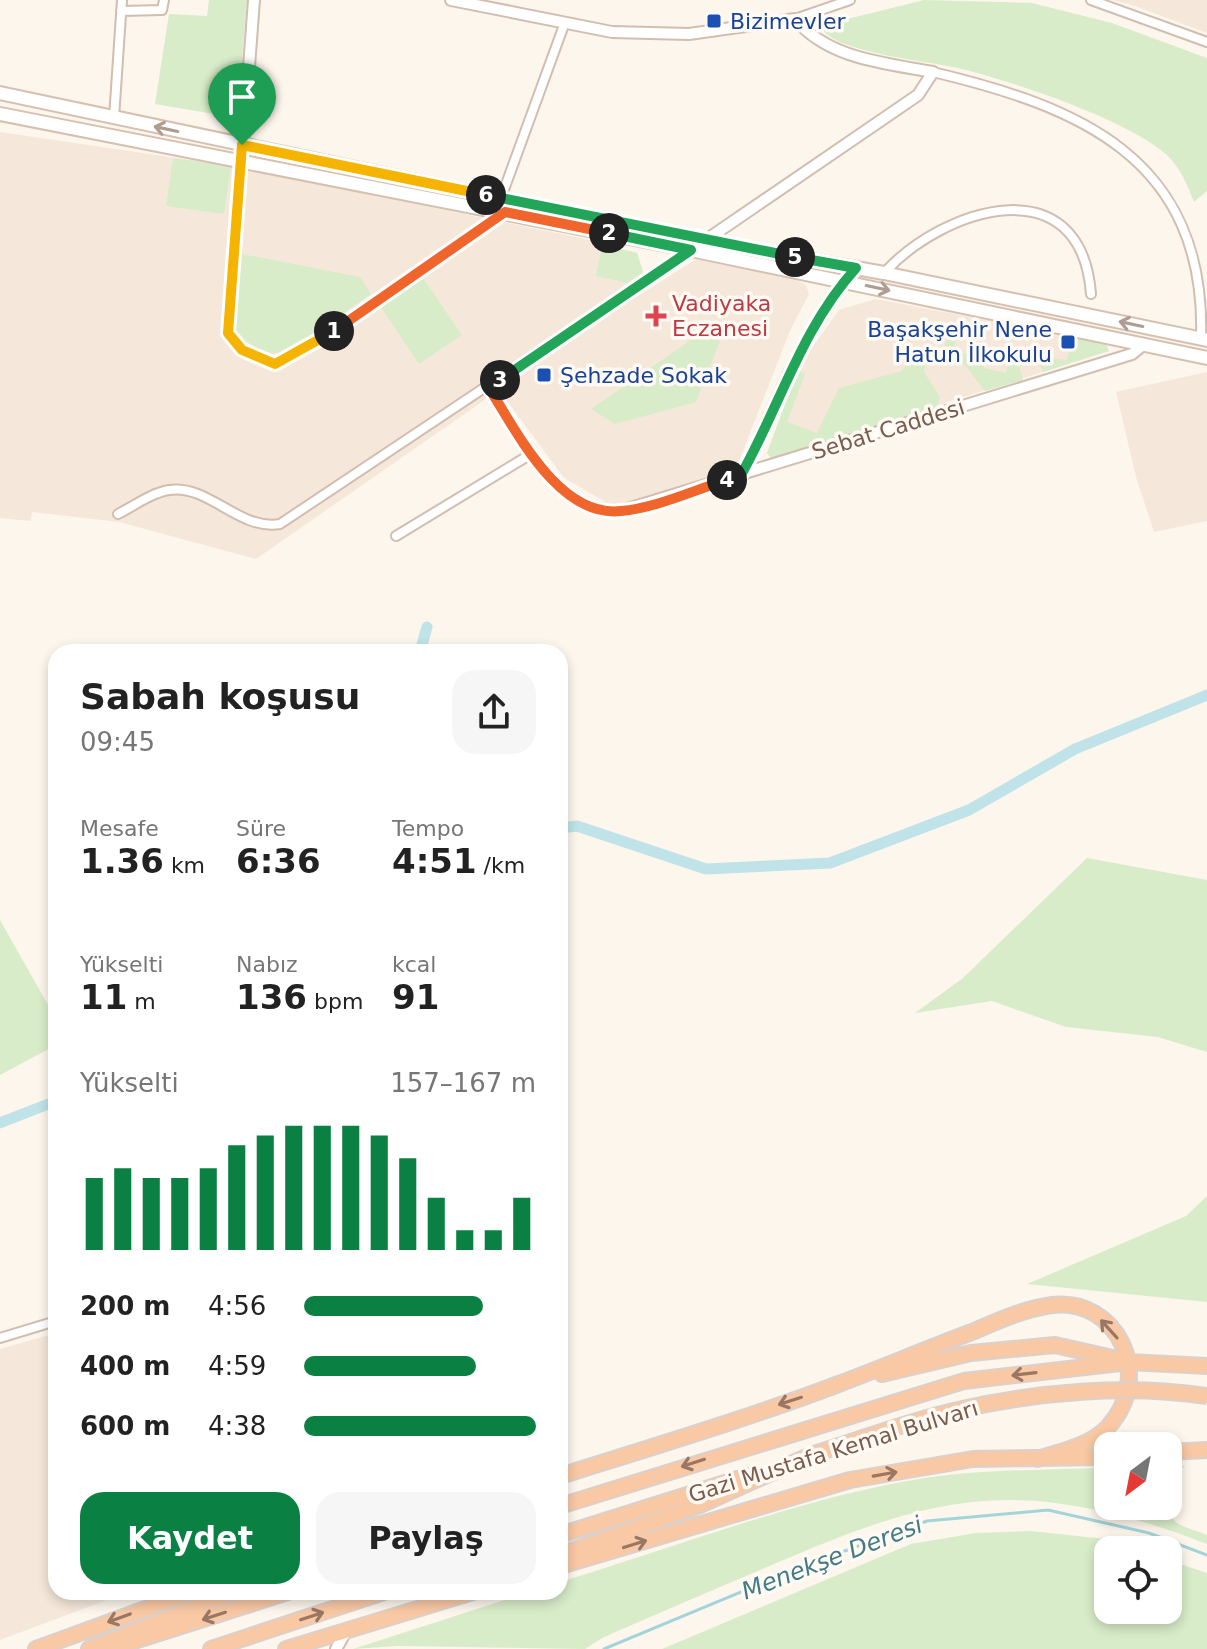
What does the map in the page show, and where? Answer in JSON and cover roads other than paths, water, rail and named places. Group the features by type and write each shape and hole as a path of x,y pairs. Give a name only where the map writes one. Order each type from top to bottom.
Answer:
{"highway":[{"path":"568,1473 834,1386 1007,1318 1056,1305 1078,1308 1107,1323 1129,1362 1132,1376 1127,1400 1107,1428 1093,1440 1038,1459"},
{"path":"834,1386 971,1353 1055,1345 1129,1362"},
{"name":"Gazi Mustafa Kemal Bulvarı","path":"568,1504 964,1381 1129,1362 1207,1366"},
{"name":"Gazi Mustafa Kemal Bulvarı","path":"568,1532 957,1410 1044,1395 1151,1392 1207,1396"},
{"path":"1182,1451 1207,1450"},
{"path":"568,1552 700,1505 811,1455"},
{"path":"568,1564 850,1480 973,1459 1094,1457"},
{"path":"36,1649 170,1600"},
{"path":"89,1649 214,1600"},
{"path":"109,1649 263,1600"},
{"path":"211,1649 360,1600"},
{"path":"286,1649 431,1600"},
{"path":"348,1629 446,1600"}],"main road":[{"path":"0,93 1204,340"},
{"path":"0,114 505,212 1207,358"},
{"path":"691,250 706,240"},
{"path":"845,281 856,268"}],"street":[{"path":"114,118 122,0"},
{"path":"121,11 162,10 164,0"},
{"path":"254,0 228,333 242,350 275,364 332,333 505,212"},
{"path":"451,0 564,25 612,32 689,34 795,19 850,0"},
{"path":"1091,0 1207,42"},
{"path":"795,19 807,33 827,45 873,62 982,84 1064,112 1114,136 1149,158"},
{"path":"501,198 564,25"},
{"path":"706,240 918,95 933,72"},
{"path":"884,273 916,244 981,214 1018,207 1048,218 1075,243 1084,257 1091,294"},
{"path":"118,514 157,493 189,491 256,524 280,524 489,388 691,250"},
{"path":"1204,263 1204,340"},
{"path":"741,475 789,371 845,281"},
{"name":"Sebat Caddesi","path":"531,454 561,487 587,506 611,512 631,510 1132,354 1143,345"},
{"path":"396,536 531,454 489,388"},
{"path":"0,1338 48,1323"},
{"path":"336,1649 348,1629"}],"waterway":[{"path":"422,644 427,627"},
{"path":"568,827 577,826 706,869 830,863 969,810 1075,749 1207,695"},
{"path":"0,1123 48,1104"},
{"name":"Menekşe Deresi","path":"604,1649 806,1565 927,1521 1048,1510 1149,1533 1207,1555"}],"place":[{"name":"Bizimevler","path":"714,21"},
{"name":"Vadiyaka Eczanesi","path":"656,316"},
{"name":"Başakşehir Nene Hatun İlkokulu","path":"1068,342"},
{"name":"Şehzade Sokak","path":"544,375"}]}
